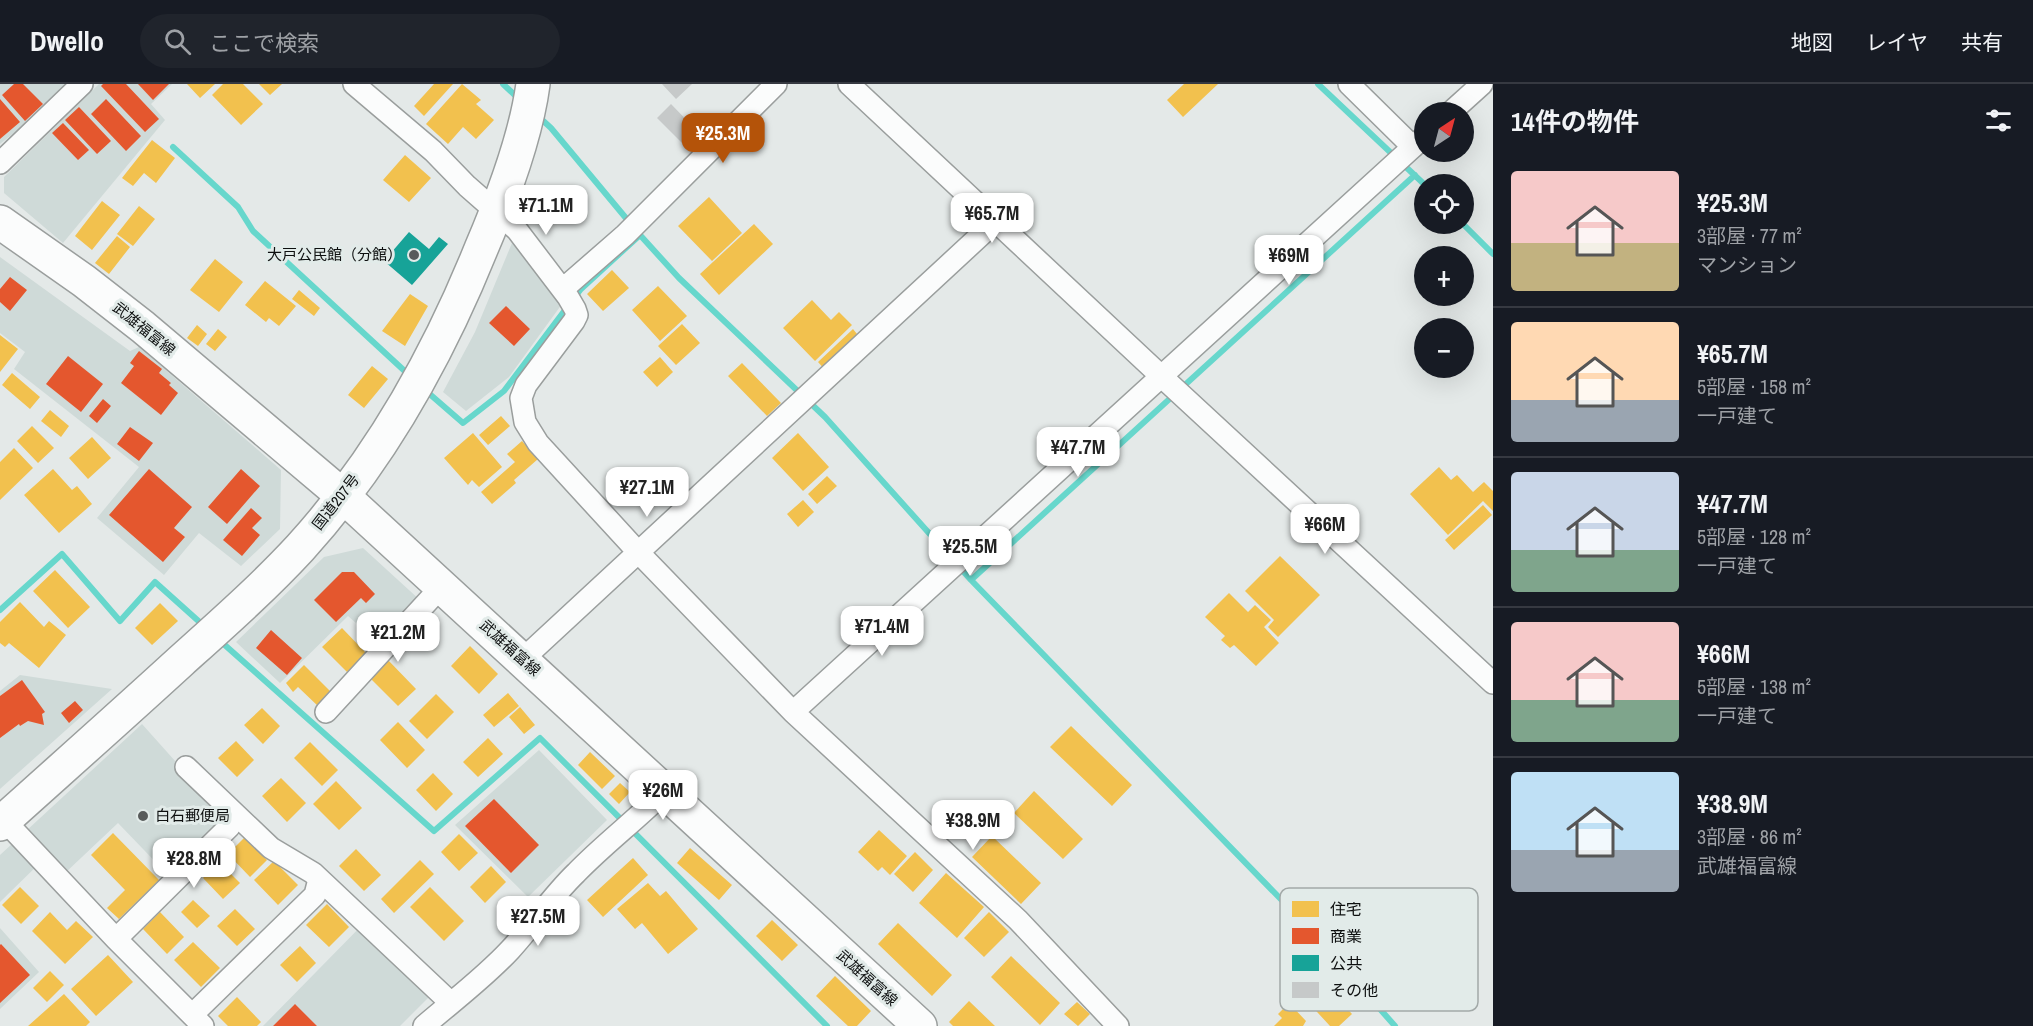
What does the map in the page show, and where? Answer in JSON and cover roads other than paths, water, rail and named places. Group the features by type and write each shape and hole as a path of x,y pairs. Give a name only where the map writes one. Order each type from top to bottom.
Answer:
{"main road":[{"name":"国道207号","path":"1,819 213,632 299,549 343,496 388,433 418,383 460,302 497,212 533,87"},
{"name":"武雄福富線","path":"0,222 84,281 143,327 343,496 920,1026"}],"street":[{"path":"0,164 82,84"},
{"path":"354,84 433,152 517,230 569,299 576,315 574,321 526,385 521,398 525,422 538,442 639,552 793,712 1018,920 1118,1026"},
{"path":"569,299 625,235 776,84"},
{"path":"849,84 1172,387 1493,683"},
{"path":"793,712 968,551 1172,387 1408,152 1349,84"},
{"path":"1462,102 1482,84"},
{"path":"523,659 996,221"},
{"path":"326,712 441,587"},
{"path":"186,767 271,848 313,873 451,1003"},
{"path":"424,1026 510,950 573,875 601,847 628,826 664,792"},
{"path":"116,939 229,827 235,814"},
{"path":"1,819 198,1021 315,895 319,879"}],"waterway":[{"path":"503,84 520,100"},
{"path":"1318,84 1414,175"},
{"path":"539,117 551,128 679,278 825,417 971,580 1280,898"},
{"path":"173,147 238,207 253,231 409,375"},
{"path":"971,580 1414,176"},
{"path":"1473,234 1493,254"},
{"path":"574,298 640,235"},
{"path":"425,390 463,423 504,391 568,306"},
{"path":"0,610 62,554 120,621 155,582 204,626"},
{"path":"218,639 434,831 540,738 827,1026"},
{"path":"1382,1011 1395,1026"}],"place":[{"name":"大戸公民館（分館）","path":"414,255"},
{"name":"白石郵便局","path":"143,816"}]}
